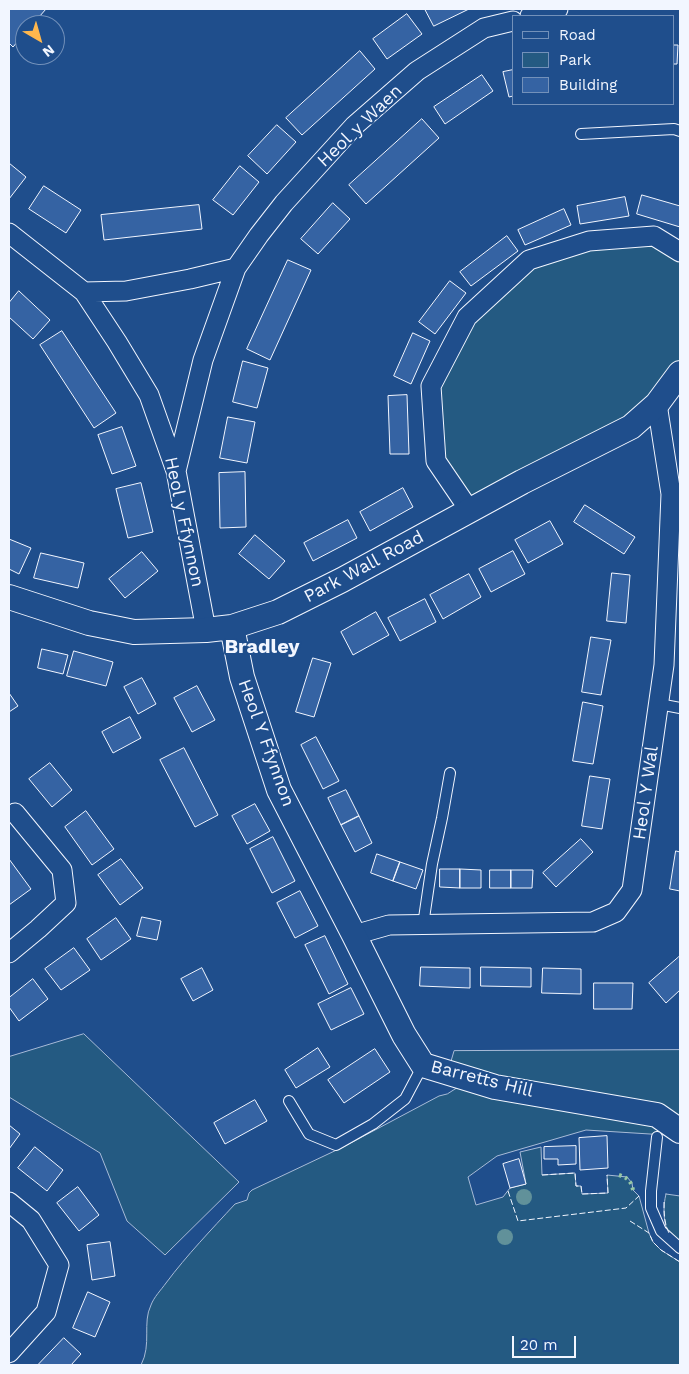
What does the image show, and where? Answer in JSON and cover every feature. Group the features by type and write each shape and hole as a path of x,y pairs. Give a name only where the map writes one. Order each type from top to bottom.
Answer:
{"street":[{"path":"534,15 558,9"},
{"name":"Heol y Waen","path":"176,471 203,360 236,268 259,235 284,203 354,126 417,71 484,28 512,21"},
{"name":"Heol y Ffynnon","path":"9,232 84,292 149,395 176,471 206,630"},
{"path":"470,511 436,461 431,386 468,317 529,260 589,240 654,236 680,252"},
{"path":"84,292 126,290 190,279 236,268"},
{"name":"Park Wall Road","path":"9,597 89,623 134,632 206,630 232,627 286,608 342,580 522,482 631,427 657,404 680,374"},
{"name":"Heol Y Wal","path":"354,935 389,925 593,922 616,912 632,890 664,665 671,494 657,404"},
{"name":"Heol Y Ffynnon","path":"232,627 242,677 279,790 354,935"},
{"path":"9,953 66,903 62,870 17,821"},
{"name":"Barretts Hill","path":"354,935 404,1035 423,1065 495,1086 657,1115 680,1131"},
{"path":"9,1202 31,1220 59,1265 46,1312 9,1353"}],"lane":[{"path":"581,134 674,128 680,131"},
{"path":"659,704 680,708"},
{"path":"422,925 450,773"},
{"path":"289,1101 309,1134 336,1145 373,1124 405,1099 423,1065"},
{"path":"658,1137 651,1191 651,1208 661,1231 680,1248"}],"green space":[{"path":"654,236 680,252 680,373 657,404 470,511 436,461 431,386 467,317 529,260"},
{"path":"84,1034 239,1182 165,1255 127,1221 100,1153 9,1097 9,1057"},
{"path":"680,1050 680,1123 449,1068 454,1051"},
{"path":"465,1083 654,1120 666,1135 586,1130 497,1156 468,1177 476,1205 503,1197 510,1188 526,1184 520,1152 541,1147 542,1175 575,1173 576,1186 581,1186 582,1194 608,1193 607,1175 627,1177 632,1183 633,1190 639,1196 653,1242 661,1250 680,1262 680,1365 141,1365 146,1349 148,1312 154,1299 191,1253 235,1204 247,1200 252,1190 343,1147"},
{"path":"666,1194 680,1196 680,1240 669,1234 665,1223 664,1204"}],"building":[{"path":"11,9 46,9 41,15 15,15 15,45 13,47 9,43 9,11"},
{"path":"425,9 469,9 434,26"},
{"path":"407,14 422,34 387,59 373,39"},
{"path":"674,45 678,45 677,64 674,64"},
{"path":"360,51 375,69 302,135 286,118"},
{"path":"512,70 512,96 509,97 503,72"},
{"path":"482,75 493,91 445,124 434,107"},
{"path":"422,119 439,138 366,204 349,185"},
{"path":"277,125 296,142 267,174 248,156"},
{"path":"9,163 26,177 9,199"},
{"path":"240,166 259,182 233,215 213,200"},
{"path":"44,186 81,210 66,233 29,209"},
{"path":"642,195 680,206 680,227 637,214"},
{"path":"625,197 629,216 580,224 577,206"},
{"path":"333,203 350,219 318,254 301,239"},
{"path":"199,205 202,229 104,240 101,215"},
{"path":"564,209 571,225 525,245 518,230"},
{"path":"507,236 518,251 471,286 460,272"},
{"path":"288,260 311,270 270,360 247,349"},
{"path":"450,281 466,293 435,334 419,322"},
{"path":"19,291 50,320 33,339 9,317 9,303"},
{"path":"62,331 116,413 94,428 40,345"},
{"path":"413,333 430,341 411,384 394,376"},
{"path":"243,361 268,368 257,408 233,402"},
{"path":"407,395 409,454 390,454 388,396"},
{"path":"228,417 255,422 247,463 220,458"},
{"path":"122,427 136,466 112,474 98,435"},
{"path":"245,472 246,527 220,528 219,473"},
{"path":"141,483 153,532 128,538 116,489"},
{"path":"403,488 413,507 370,531 360,512"},
{"path":"585,505 635,537 624,554 574,522"},
{"path":"348,520 357,538 313,561 304,543"},
{"path":"550,521 563,544 528,563 515,540"},
{"path":"255,535 285,561 269,579 239,554"},
{"path":"9,539 31,548 19,574 9,569"},
{"path":"513,551 525,574 491,592 479,569"},
{"path":"142,552 158,571 125,598 109,579"},
{"path":"41,553 84,563 78,588 34,578"},
{"path":"612,573 630,575 626,623 607,621"},
{"path":"469,574 481,597 443,619 430,595"},
{"path":"425,599 436,622 400,641 388,618"},
{"path":"376,612 389,635 353,655 341,632"},
{"path":"591,637 611,640 601,695 582,692"},
{"path":"42,649 68,655 63,674 38,668"},
{"path":"74,651 113,662 106,686 67,676"},
{"path":"313,658 331,663 314,717 296,712"},
{"path":"142,678 156,704 138,714 124,687"},
{"path":"197,686 215,720 192,732 174,698"},
{"path":"9,693 18,706 9,712"},
{"path":"583,702 603,706 593,764 573,761"},
{"path":"130,717 141,738 113,753 102,732"},
{"path":"316,737 339,781 323,789 301,745"},
{"path":"184,748 218,815 195,827 160,760"},
{"path":"50,763 72,790 52,807 29,779"},
{"path":"590,776 610,779 602,829 582,826"},
{"path":"346,790 359,816 341,825 328,798"},
{"path":"255,804 270,831 247,844 232,816"},
{"path":"86,811 114,849 92,865 65,827"},
{"path":"359,816 372,843 355,852 341,825"},
{"path":"273,837 295,881 272,893 250,849"},
{"path":"581,839 593,852 556,887 543,873"},
{"path":"676,851 680,852 680,891 670,889"},
{"path":"377,854 400,862 393,881 371,873"},
{"path":"9,859 31,889 9,905"},
{"path":"121,859 143,888 120,905 98,875"},
{"path":"400,862 423,870 416,889 393,881"},
{"path":"440,869 460,869 460,888 440,887"},
{"path":"460,869 481,870 481,888 460,888"},
{"path":"490,870 511,870 511,888 490,888"},
{"path":"511,870 533,870 532,888 511,888"},
{"path":"300,891 318,926 295,938 277,903"},
{"path":"142,917 161,921 157,940 137,936"},
{"path":"116,918 131,939 101,960 87,939"},
{"path":"325,936 348,984 329,994 305,945"},
{"path":"74,948 90,970 61,990 45,969"},
{"path":"679,957 680,990 666,1003 649,983"},
{"path":"421,967 470,968 470,988 420,986"},
{"path":"481,967 531,968 531,987 481,986"},
{"path":"202,968 213,990 193,1001 181,979"},
{"path":"543,968 581,969 581,994 542,993"},
{"path":"33,979 48,999 19,1021 9,1007 9,998"},
{"path":"594,983 633,983 632,1009 594,1009"},
{"path":"351,988 364,1014 331,1030 318,1004"},
{"path":"318,1048 330,1067 296,1088 285,1070"},
{"path":"375,1049 390,1072 344,1103 328,1080"},
{"path":"255,1100 267,1121 225,1144 214,1123"},
{"path":"9,1125 20,1134 9,1149"},
{"path":"607,1136 608,1168 580,1170 579,1138"},
{"path":"576,1146 576,1164 558,1165 558,1159 544,1159 544,1147"},
{"path":"35,1147 63,1170 47,1191 18,1168"},
{"path":"519,1159 526,1184 510,1188 503,1164"},
{"path":"78,1187 99,1215 79,1231 57,1203"},
{"path":"110,1242 115,1276 92,1280 87,1245"},
{"path":"88,1292 110,1302 95,1337 73,1328"},
{"path":"64,1338 81,1354 71,1365 38,1365"}],"hedge":[{"path":"619,1175 629,1180 633,1190"}],"fence":[{"path":"542,1175 575,1173 576,1186 581,1186 582,1194 608,1193 607,1175"},
{"path":"508,1191 518,1221 626,1208 639,1196"},
{"path":"664,1202 665,1222 669,1233"},
{"path":"630,1221 649,1233 653,1242 661,1250 680,1262"}],"district":[{"name":"Bradley","path":"262,647"}]}
